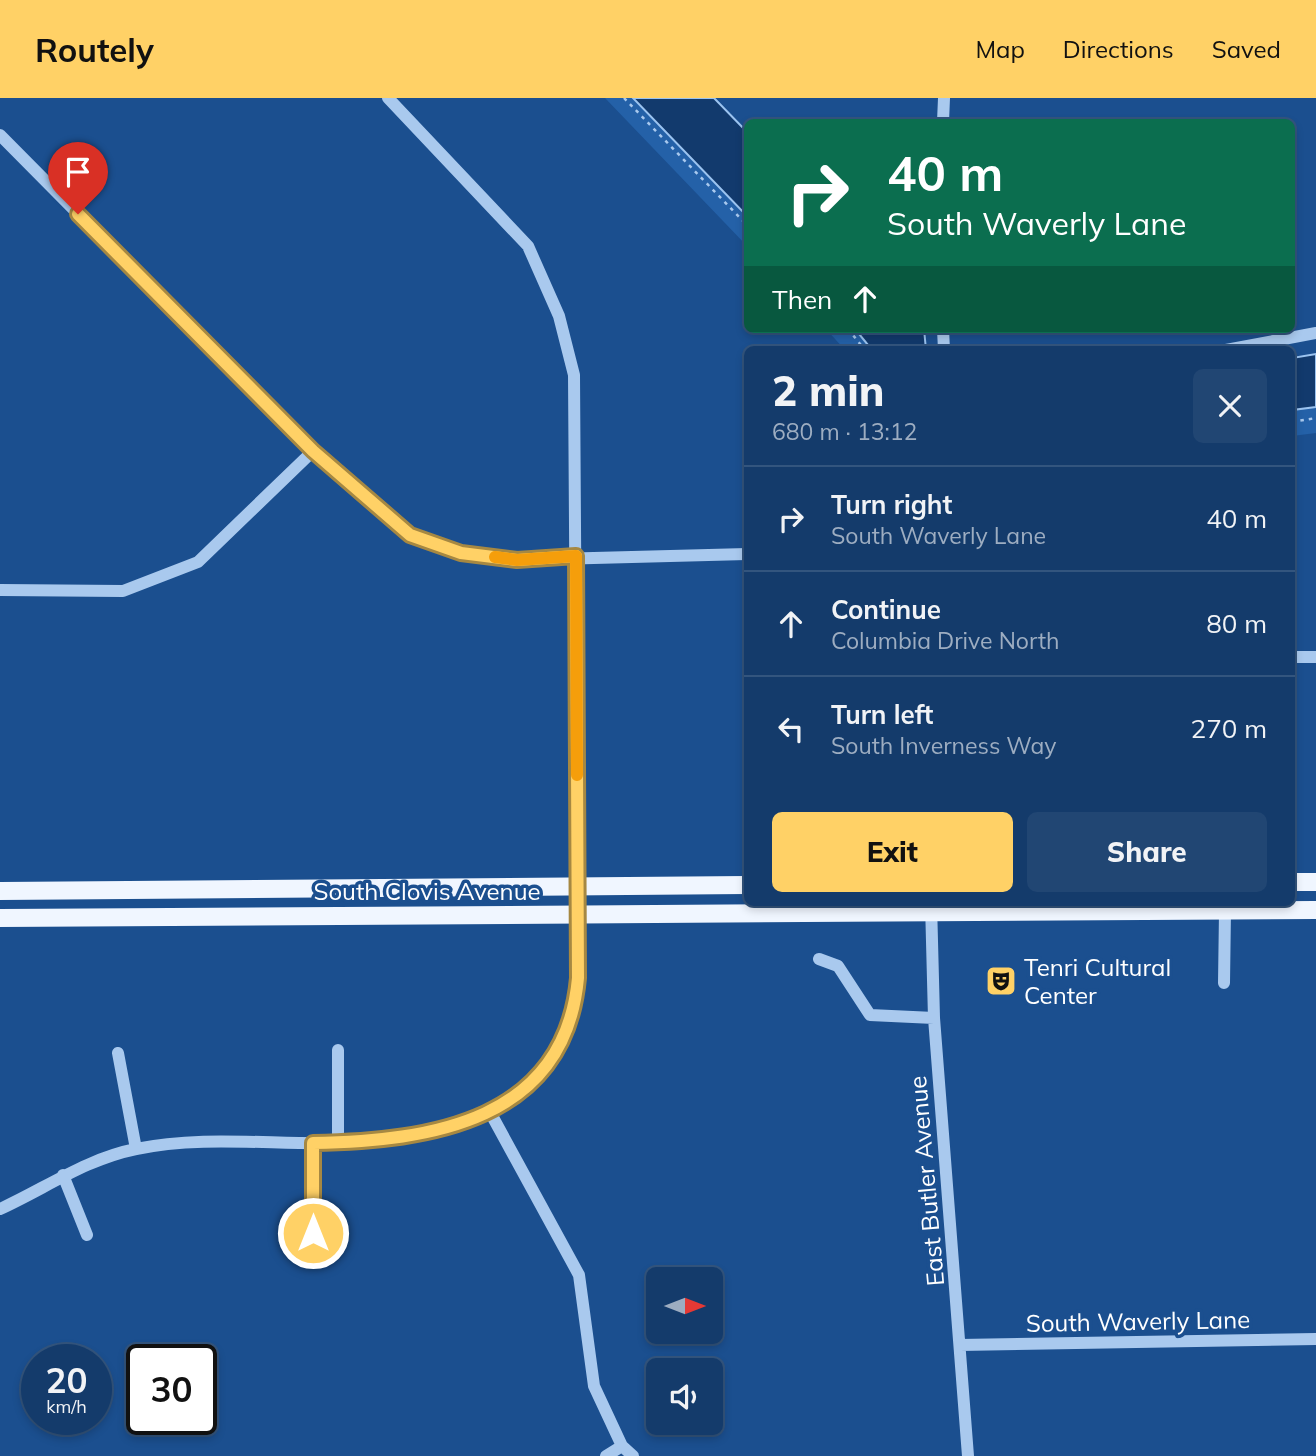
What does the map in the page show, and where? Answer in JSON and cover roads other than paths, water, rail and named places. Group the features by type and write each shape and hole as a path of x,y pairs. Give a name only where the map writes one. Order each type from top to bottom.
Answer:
{"main road":[{"path":"1295,882 1316,882"},
{"name":"South Clovis Avenue","path":"0,891 744,886"},
{"name":"South Clovis Avenue","path":"0,918 578,915 930,908 1316,910"}],"street":[{"path":"0,1209 63,1175 136,1149 184,1144 338,1143 422,1133 490,1112 518,1097 540,1076 557,1054 569,1029 576,1005 578,978 574,375 559,316 528,246 388,98"},
{"path":"943,119 944,98"},
{"path":"0,135 313,451 410,535 461,553 517,560 576,556 744,554"},
{"path":"1247,346 1316,333"},
{"path":"0,590 123,591 198,562 313,451"},
{"path":"1295,657 1316,657"},
{"name":"East Butler Avenue","path":"930,908 934,1018 968,1456"},
{"path":"1224,983 1225,911"},
{"path":"819,959 838,966 870,1015 934,1018"},
{"path":"338,1051 338,1143"},
{"path":"118,1053 136,1149"},
{"path":"490,1112 579,1275 594,1386 622,1446 633,1456"},
{"path":"313,1143 313,1233"},
{"path":"63,1175 87,1235"},
{"name":"South Waverly Lane","path":"960,1345 1316,1339"},
{"path":"606,1456 622,1446"}],"place":[{"name":"Tenri Cultural Center","path":"1001,981"}]}
